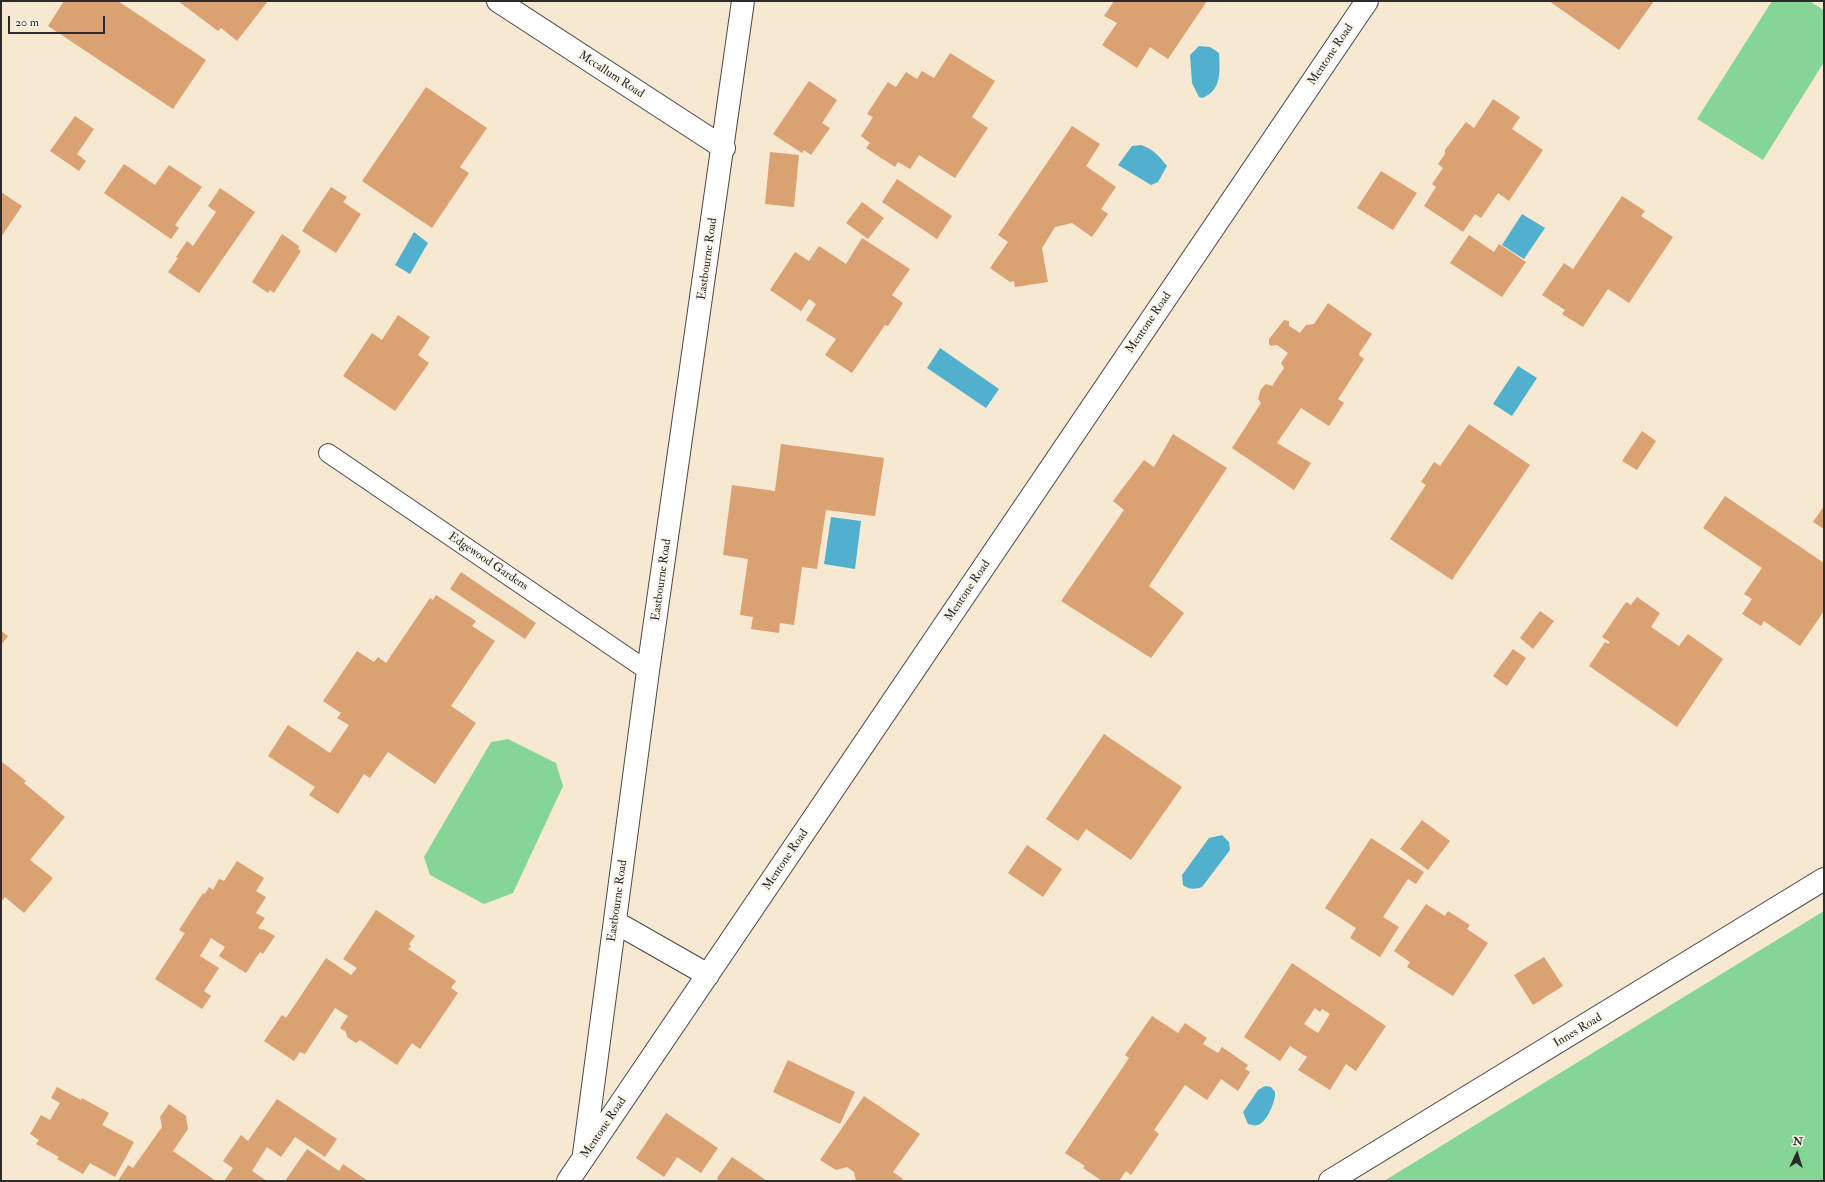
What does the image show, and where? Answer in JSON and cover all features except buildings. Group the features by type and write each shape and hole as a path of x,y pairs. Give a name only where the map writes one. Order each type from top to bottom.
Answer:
{"street":[{"name":"Mccallum Road","path":"498,1 724,148"},
{"name":"Eastbourne Road","path":"583,1159 648,671 724,148 743,1"},
{"name":"Mentone Road","path":"568,1181 1367,1"},
{"name":"Innes Road","path":"1330,1181 1824,879"},
{"path":"615,922 708,975"}],"lane":[{"name":"Edgewood Gardens","path":"328,453 648,671"}],"green space":[{"path":"1772,1 1809,1 1824,10 1824,62 1763,160 1697,119"},
{"path":"508,739 556,763 563,786 513,893 484,904 430,875 424,857 491,742"},
{"path":"1824,911 1824,1181 1384,1181"}],"water":[{"path":"1199,46 1210,47 1219,53 1220,67 1218,80 1213,91 1209,95 1202,98 1199,97 1192,83 1190,55"},
{"path":"1141,145 1156,153 1167,166 1158,182 1151,185 1118,165 1132,146"},
{"path":"1522,214 1545,228 1524,259 1502,245"},
{"path":"414,232 428,243 410,274 395,265"},
{"path":"940,348 999,389 986,408 927,368"},
{"path":"1518,366 1537,378 1512,416 1493,404"},
{"path":"831,517 861,521 855,569 824,564"},
{"path":"1222,835 1229,842 1230,850 1202,887 1192,889 1183,885 1182,875 1209,838"},
{"path":"1265,1086 1271,1087 1275,1092 1274,1101 1268,1116 1258,1125 1248,1124 1243,1112 1258,1090"}]}
